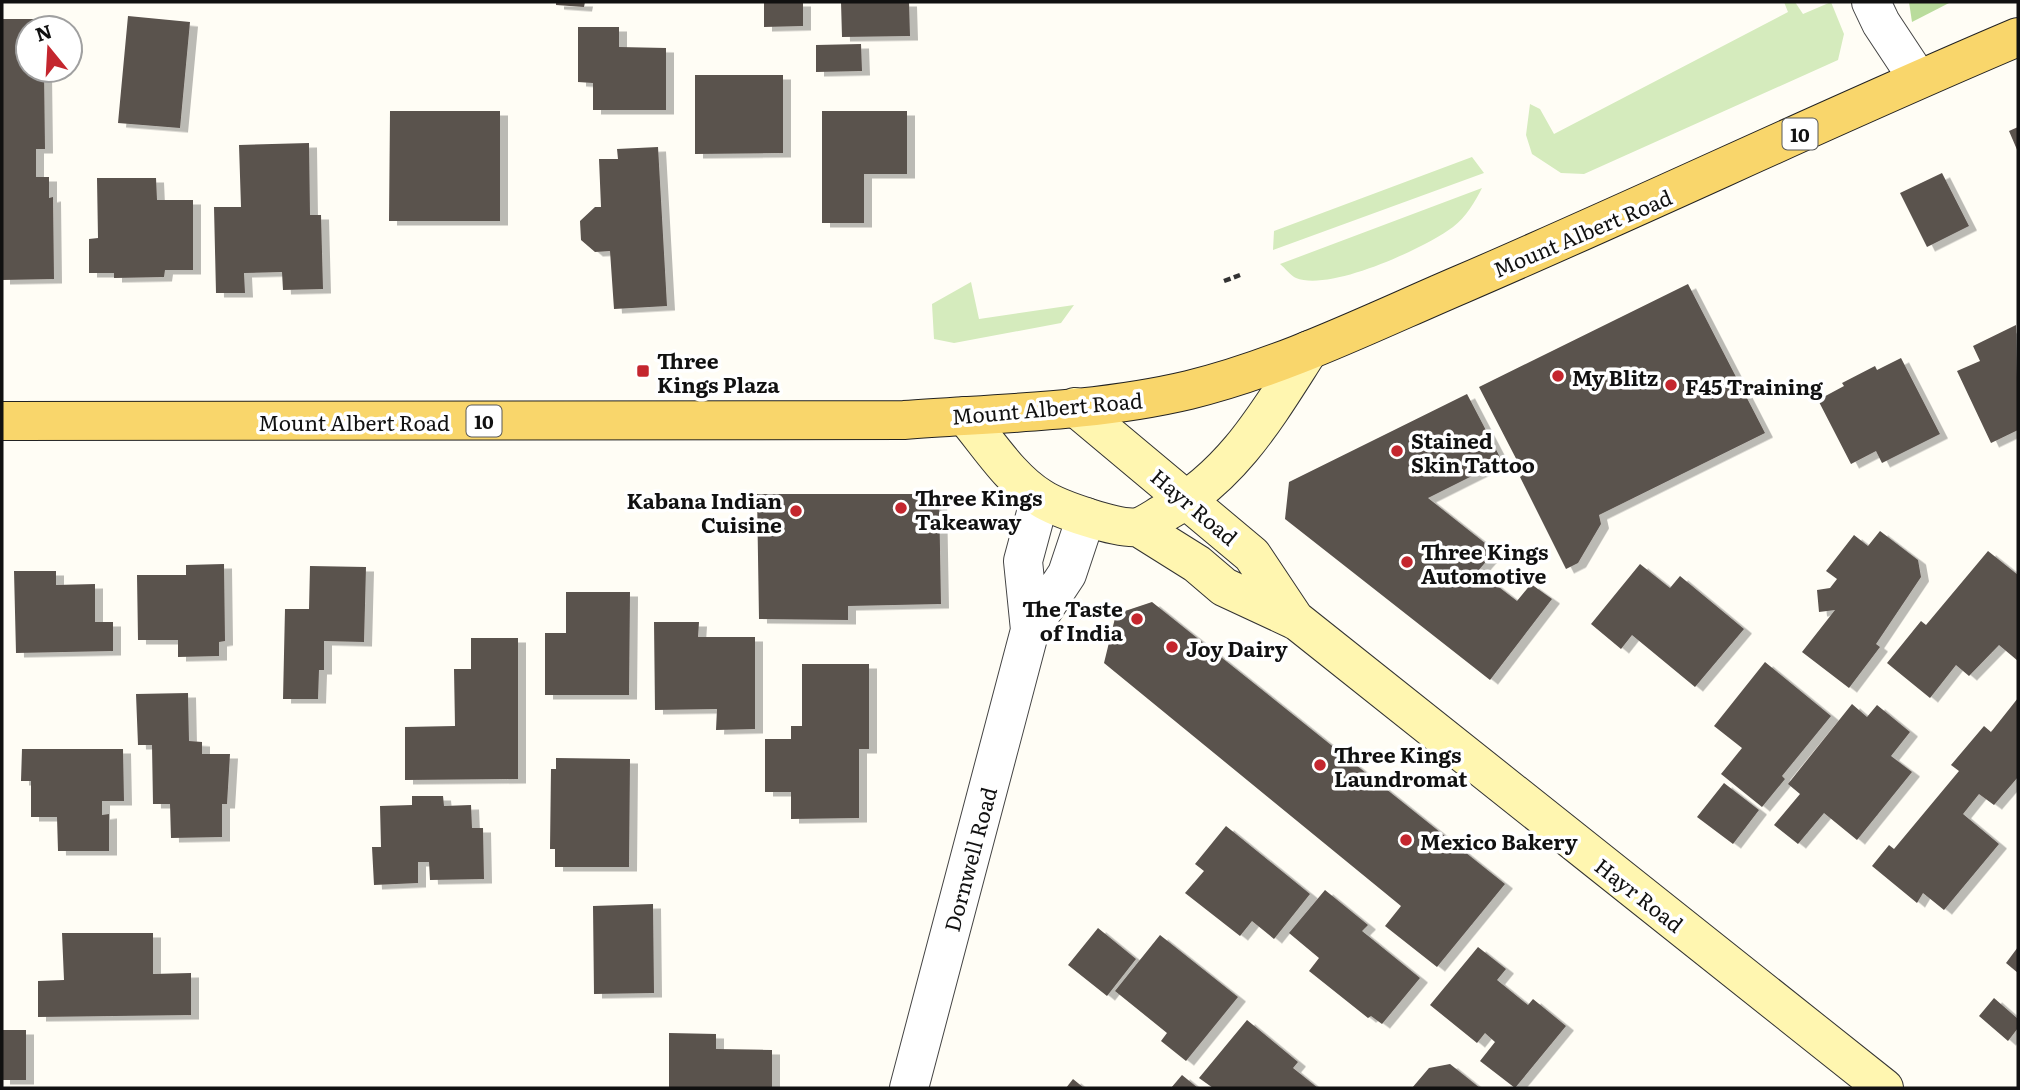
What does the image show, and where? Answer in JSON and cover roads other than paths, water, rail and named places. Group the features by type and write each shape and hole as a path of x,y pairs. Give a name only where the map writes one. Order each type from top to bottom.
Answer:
{"main road":[{"name":"Mount Albert Road","path":"2,421 904,420 1075,407 1189,390 1308,350 1681,189 1918,79 2018,37"},
{"path":"965,415 1012,472 1040,498 1086,517 1138,527 1189,499 1224,470 1256,433 1308,350"},
{"name":"Hayr Road","path":"1075,407 1189,499 1252,555 1297,621"},
{"name":"Hayr Road","path":"1138,527 1197,565 1224,587 1297,621 1884,1088"}],"street":[{"path":"1871,2 1881,23 1918,79"},
{"name":"Dornwell Road","path":"1030,630 1023,561 1040,498"},
{"name":"Dornwell Road","path":"909,1088 1030,630 1067,574 1086,517"}],"place":[{"name":"Three Kings Plaza","path":"643,371"},
{"name":"My Blitz","path":"1558,376"},
{"name":"F45 Training","path":"1671,385"},
{"name":"Stained Skin Tattoo","path":"1397,451"},
{"name":"Three Kings Takeaway","path":"901,508"},
{"name":"Kabana Indian Cuisine","path":"796,511"},
{"name":"Three Kings Automotive","path":"1407,562"},
{"name":"The Taste of India","path":"1137,619"},
{"name":"Joy Dairy","path":"1172,647"},
{"name":"Three Kings Laundromat","path":"1320,765"},
{"name":"Mexico Bakery","path":"1406,840"}]}
